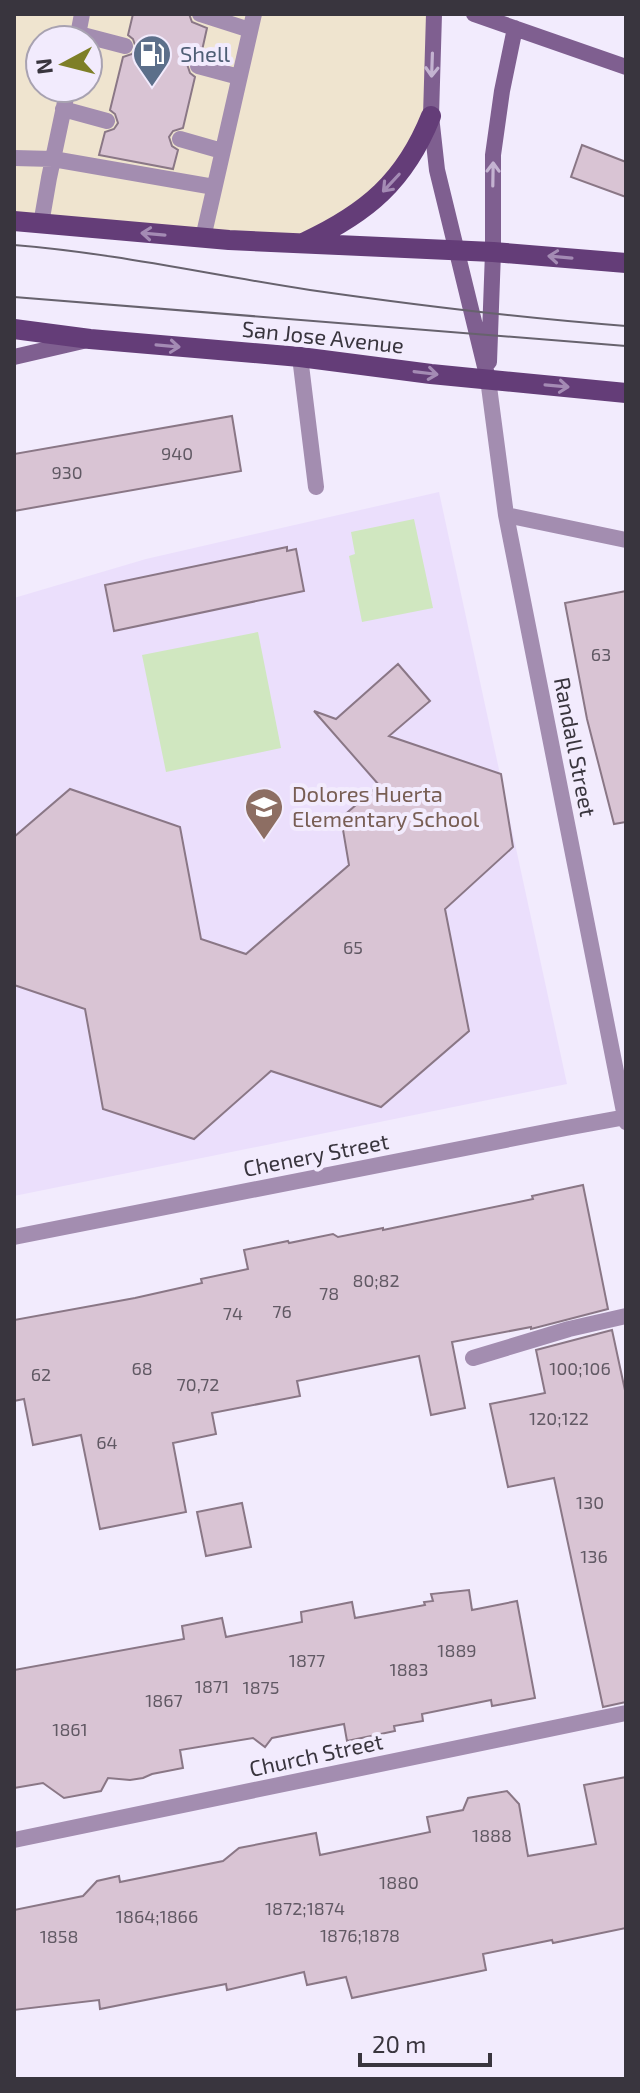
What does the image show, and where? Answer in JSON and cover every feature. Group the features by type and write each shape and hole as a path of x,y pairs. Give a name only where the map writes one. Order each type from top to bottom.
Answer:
{"main road":[{"name":"Randall Street","path":"434,14 431,116 437,170 488,379"},
{"path":"474,14 626,67"},
{"name":"Randall Street","path":"488,379 493,155 515,28"},
{"path":"301,244 351,217 388,188 412,155 431,116"},
{"path":"14,221 203,238 493,252 626,263"},
{"name":"San Jose Avenue","path":"14,329 626,393"},
{"path":"14,357 90,339"}],"street":[{"path":"200,14 252,22 203,238"},
{"path":"104,42 125,46"},
{"path":"198,66 239,77"},
{"path":"41,224 64,104"},
{"path":"63,109 107,121"},
{"path":"180,139 222,151"},
{"path":"14,158 53,159 214,187"},
{"path":"300,357 316,487"},
{"name":"Randall Street","path":"488,379 506,515 626,1119"},
{"path":"506,515 626,540"},
{"name":"Chenery Street","path":"14,1237 566,1128 626,1119"},
{"path":"473,1358 569,1329 626,1316"},
{"name":"Church Street","path":"14,1840 626,1713"}],"shaded area":[{"path":"14,14 435,14 431,116 371,202 301,244 14,218"},
{"name":"Dolores Huerta Elementary School","path":"439,492 567,1084 14,1196 14,598 146,559"}],"green space":[{"path":"414,519 433,608 362,622 349,556 355,554 351,532"},
{"path":"258,632 281,748 166,772 142,655"}],"building":[{"path":"133,14 189,14 192,22 207,28 201,55 191,58 187,64 195,77 183,128 173,131 169,137 172,146 178,150 173,169 99,155 105,132 114,129 118,123 110,110 123,57 132,54 136,48 128,35"},
{"path":"582,145 626,162 626,197 571,177"},
{"path":"232,416 241,471 14,511 14,454"},
{"path":"287,547 287,551 296,549 304,591 114,631 105,585"},
{"path":"626,591 626,822 614,824 587,719 565,603"},
{"path":"398,664 430,701 389,736 501,774 513,847 445,909 469,1031 381,1107 271,1071 194,1139 103,1109 85,1009 14,985 14,837 70,789 180,827 201,939 246,954 349,865 341,818 379,785 314,711 336,719"},
{"path":"583,1185 608,1309 531,1329 452,1342 465,1408 431,1415 419,1356 297,1381 300,1396 212,1413 216,1434 173,1443 186,1512 100,1529 81,1435 33,1445 24,1399 14,1401 14,1320 135,1298 248,1269 244,1250 333,1234 338,1237 383,1230 533,1199 532,1196"},
{"path":"612,1330 626,1395 626,1702 603,1707 554,1478 508,1487 490,1404 545,1393 536,1350"},
{"path":"242,1503 251,1547 206,1556 197,1512"},
{"path":"469,1590 472,1610 517,1601 535,1698 492,1706 491,1700 422,1714 423,1721 394,1726 395,1731 347,1741 344,1724 272,1738 265,1747 253,1738 180,1750 183,1768 130,1780 108,1778 101,1791 64,1798 43,1783 14,1788 14,1670 184,1639 182,1626 222,1618 226,1637 302,1622 301,1612 352,1602 355,1618 425,1605 424,1602 433,1601 431,1594"},
{"path":"626,1777 626,1928 483,1954 486,1970 352,1998 346,1977 307,1985 304,1972 227,1990 226,1984 100,2009 99,2000 14,2010 14,1910 83,1896 97,1881 119,1876 120,1882 223,1861 239,1848 316,1833 320,1855 430,1832 427,1817 463,1810 468,1798 507,1791 519,1804 528,1856 596,1844 584,1785"}],"tram line":[{"path":"14,245 125,259 389,301 626,326"},
{"path":"14,297 626,346"}],"place":[{"name":"Shell","path":"152,88"},
{"name":"Dolores Huerta Elementary School","path":"264,841"}]}
